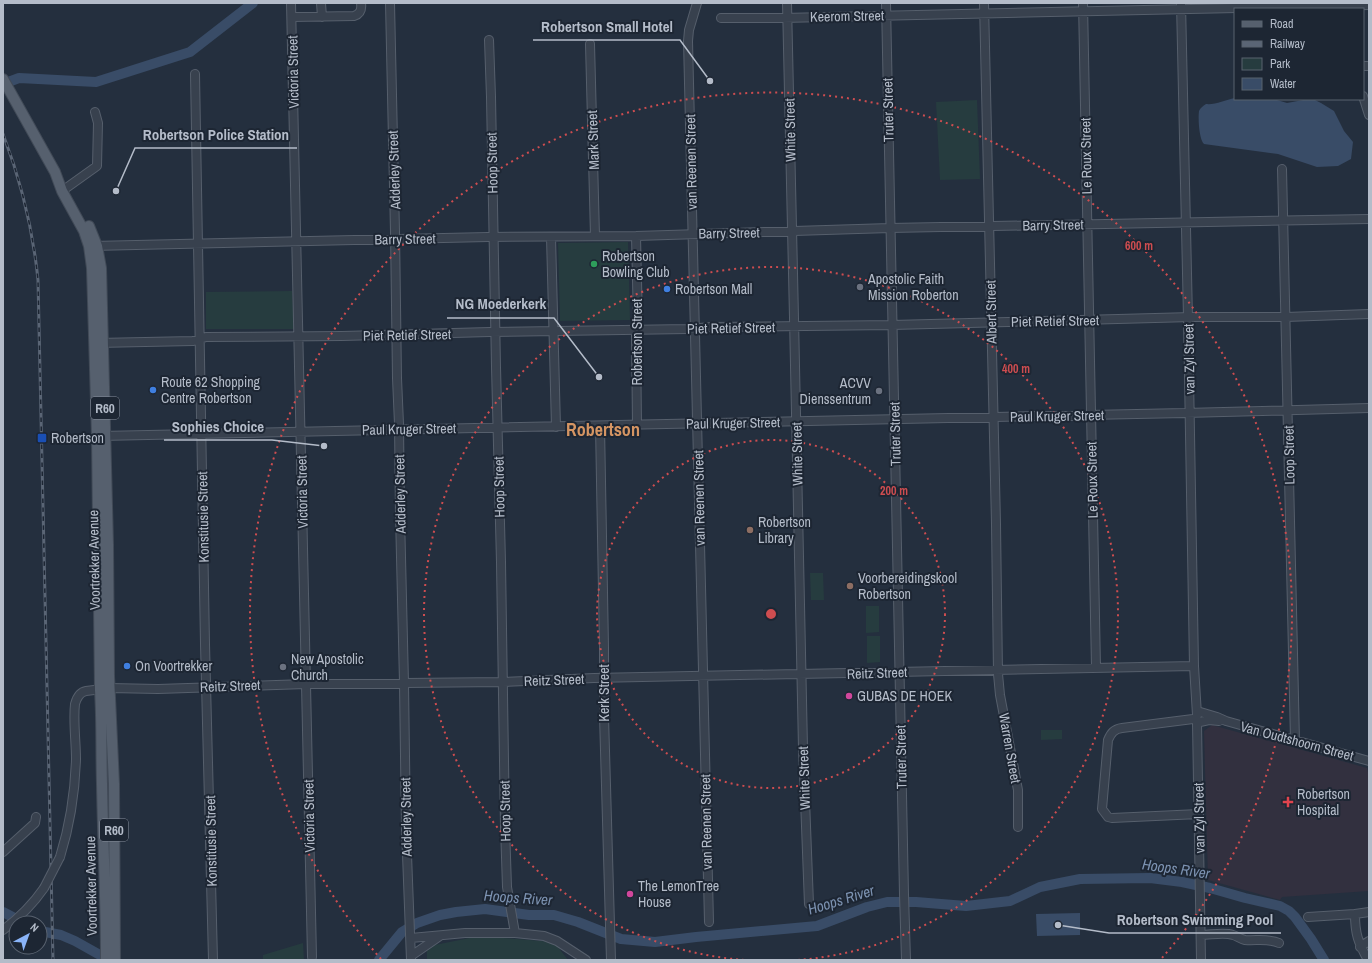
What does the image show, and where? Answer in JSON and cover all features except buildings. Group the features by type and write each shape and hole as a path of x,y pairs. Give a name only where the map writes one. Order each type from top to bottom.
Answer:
{"main road":[{"name":"Voortrekker Avenue","path":"3,80 55,172 81,226 93,246 93,282 99,343 105,689 113,745 114,784 110,882 111,932 115,960"},
{"name":"Voortrekker Avenue","path":"105,689 101,708 102,784 110,882"},
{"path":"101,744 113,745"},
{"path":"102,784 114,784"},
{"name":"Voortrekker Avenue","path":"106,960 111,932"}],"street":[{"path":"321,3 322,17"},
{"path":"292,17 354,16 361,10 361,3"},
{"name":"Adderley Street","path":"390,3 406,828 411,958"},
{"name":"van Reenen Street","path":"697,3 689,30 688,41 709,922"},
{"name":"White Street","path":"787,3 803,748 809,904"},
{"name":"Truter Street","path":"886,3 906,960"},
{"name":"Albert Street","path":"984,3 998,670"},
{"name":"Victoria Street","path":"291,4 312,957"},
{"name":"Keerom Street","path":"721,18 985,13 1083,7 1335,7 1369,4"},
{"name":"van Zyl Street","path":"1181,6 1194,666 1197,718 1201,877 1201,960"},
{"name":"Le Roux Street","path":"1083,7 1096,668"},
{"name":"Hoop Street","path":"489,40 505,827 507,887 515,933"},
{"name":"Mark Street","path":"590,44 595,236"},
{"name":"Konstitusie Street","path":"195,74 213,960"},
{"path":"1364,99 1369,115"},
{"path":"64,190 97,166 98,123 95,112"},
{"name":"Loop Street","path":"1282,169 1295,741"},
{"name":"Barry Street","path":"93,246 494,237 636,236 890,228 1284,222 1369,219"},
{"name":"Robertson Street","path":"636,236 637,425"},
{"path":"551,237 556,427"},
{"name":"Piet Retief Street","path":"99,343 193,341 206,338 1286,317 1369,314"},
{"name":"Paul Kruger Street","path":"101,436 993,418 1369,408"},
{"name":"Kerk Street","path":"600,426 611,960"},
{"name":"Reitz Street","path":"3,930 13,923 32,904 44,888 60,857 68,830 74,780 76,701 77,696 83,691 105,689 306,684 503,682 604,678 1194,666"},
{"name":"Warren Street","path":"998,670 1000,695 1018,790 1018,827"},
{"name":"Van Oudtshoorn Street","path":"1199,814 1108,817 1102,809 1108,740 1113,731 1122,728 1197,718 1226,721 1369,761"},
{"path":"3,852 35,823 36,817"},
{"path":"1308,917 1369,912"},
{"path":"1354,914 1355,929 1360,947 1368,960"},
{"path":"411,938 465,933 515,933 552,938 586,960"},
{"path":"1201,935 1228,934 1246,940 1269,940 1279,943"},
{"path":"411,958 440,936"},
{"path":"1360,947 1369,941"},
{"path":"1195,960 1201,960"}],"shaded area":[{"name":"Robertson Hospital","path":"1212,725 1367,768 1369,776 1369,891 1282,897 1280,900 1208,880 1204,731"}],"green space":[{"path":"977,100 980,179 940,180 936,102"},
{"path":"628,242 630,320 560,321 558,243"},
{"path":"292,291 294,329 206,329 206,292"},
{"path":"810,573 823,573 824,600 811,600"},
{"path":"866,606 879,606 879,632 866,633"},
{"path":"867,636 880,636 880,662 867,663"},
{"path":"1041,730 1062,730 1062,739 1041,740"},
{"path":"479,936 554,942 568,960 427,960 427,951 435,945"},
{"path":"303,943 304,960 263,960 263,955"}],"water":[{"path":"1234,98 1234,100 1277,100 1287,103 1303,100 1315,100 1334,111 1344,131 1353,142 1351,159 1338,166 1317,167 1278,154 1204,144 1199,129 1199,111 1206,104"},
{"path":"1080,913 1080,935 1037,936 1036,914"}],"waterway":[{"path":"3,84 19,78 96,82 190,52 253,3"},
{"name":"Hoops River","path":"379,960 402,932 417,923 440,915 456,912 485,909 529,915 554,915 578,922 621,939 655,942 817,926 867,907 887,902 916,902 966,906 1010,901 1040,887 1080,879 1150,878 1182,882 1210,888 1280,906 1289,911 1295,917 1324,960"},
{"name":"Hoops River","path":"3,912 9,915"},
{"name":"Hoops River","path":"48,933 61,935 75,941 109,960"}],"railway":[{"path":"3,134 21,188 33,243 38,280 53,960"}],"place":[{"name":"Robertson Small Hotel","path":"710,81"},
{"name":"Robertson Police Station","path":"116,191"},
{"name":"Robertson Bowling Club","path":"594,264"},
{"name":"Apostolic Faith Mission Roberton","path":"860,287"},
{"name":"Robertson Mall","path":"667,289"},
{"name":"NG Moederkerk","path":"599,377"},
{"name":"Route 62 Shopping Centre Robertson","path":"153,390"},
{"name":"ACVV Dienssentrum","path":"879,391"},
{"name":"Robertson","path":"42,438"},
{"name":"Sophies Choice","path":"324,446"},
{"name":"Robertson Library","path":"750,530"},
{"name":"Voorbereidingskool Robertson","path":"850,586"},
{"name":"On Voortrekker","path":"127,666"},
{"name":"New Apostolic Church","path":"283,667"},
{"name":"GUBAS DE HOEK","path":"849,696"},
{"name":"Robertson Hospital","path":"1288,802"},
{"name":"The LemonTree House","path":"630,894"},
{"name":"Robertson Swimming Pool","path":"1058,925"}],"district":[{"name":"Robertson","path":"603,430"}]}
